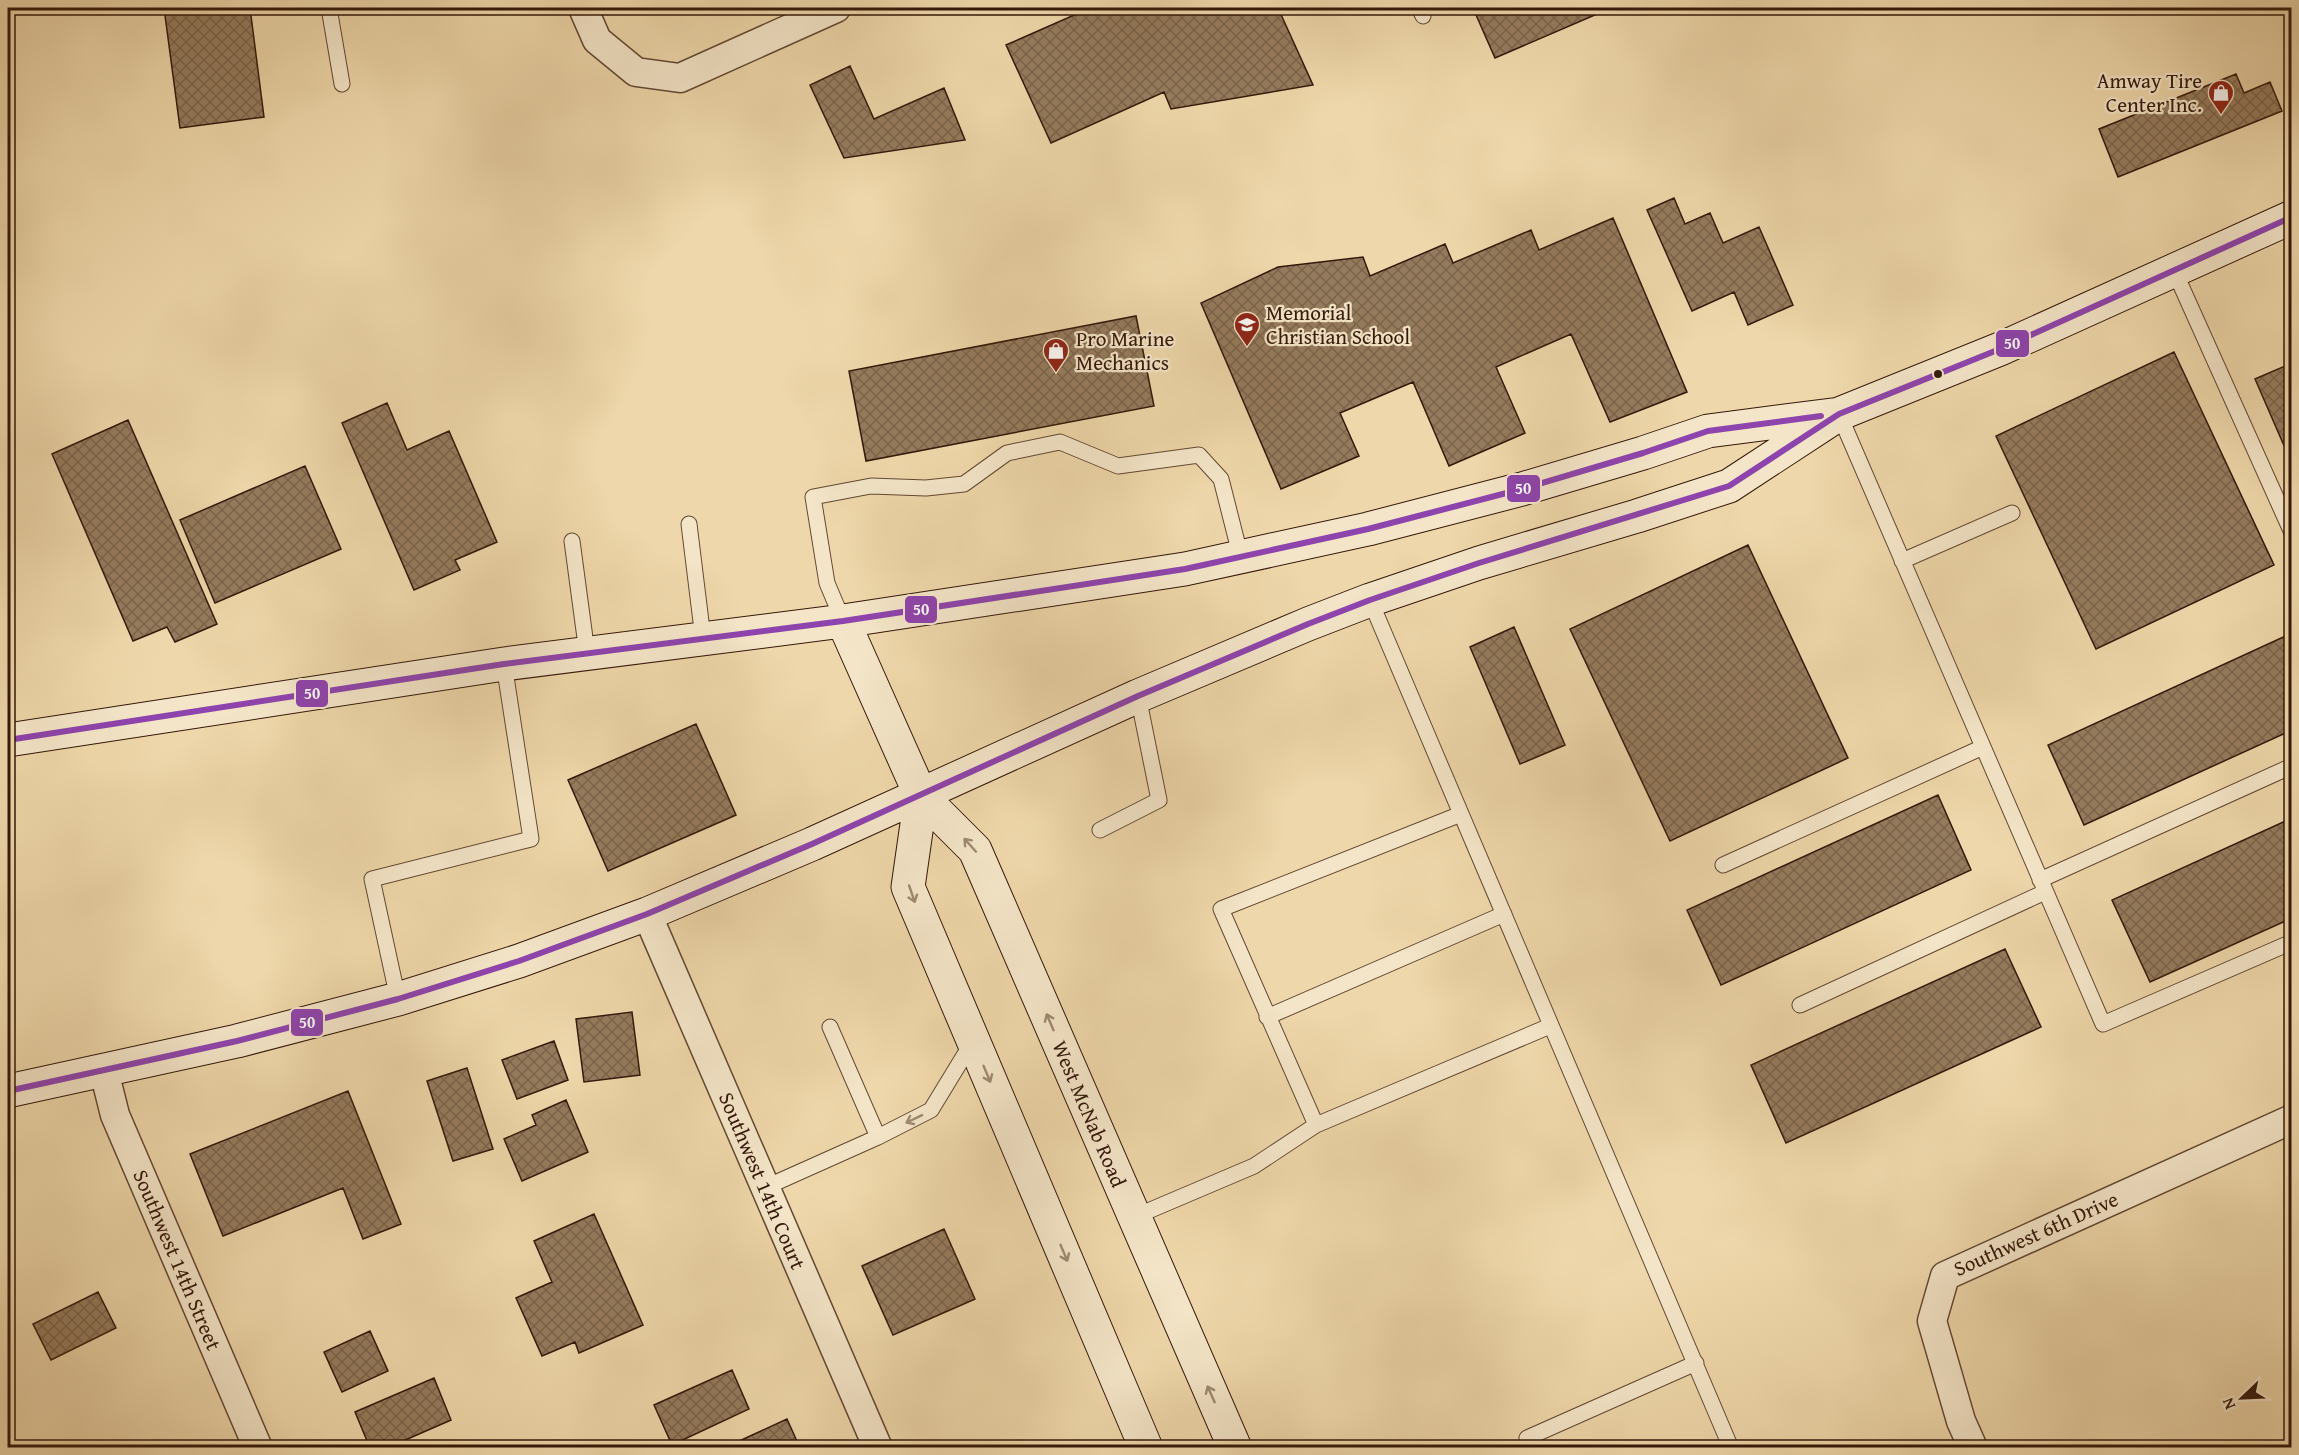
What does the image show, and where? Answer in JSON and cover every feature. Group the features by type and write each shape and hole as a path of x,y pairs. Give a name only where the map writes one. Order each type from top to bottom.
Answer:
{"main road":[{"path":"8,1091 237,1041 398,999 529,957 647,914 921,796 1138,696 1308,624 1479,563 1729,486 1839,414 1990,353 2292,218"},
{"path":"8,740 504,664 843,621 1112,581 1241,558 1368,529 1522,489 1708,431 1839,414"},
{"name":"West McNab Road","path":"843,621 921,796 975,850 1234,1448"},
{"path":"921,796 908,887 1146,1448"}],"street":[{"path":"583,8 597,40 636,72 680,78 836,8"},
{"name":"Southwest 14th Court","path":"647,914 878,1448"},
{"name":"Southwest 14th Street","path":"104,1071 116,1115 258,1448"},
{"name":"Southwest 6th Drive","path":"1973,1448 1961,1421 1932,1321 1944,1276 2292,1119"}],"lane":[{"path":"329,8 342,84"},
{"path":"2174,270 2292,534"},
{"path":"1839,414 2103,1024 2292,942"},
{"path":"843,621 826,583 813,497 871,486 926,488 964,484 1007,453 1060,442 1118,466 1199,455 1221,479 1241,558"},
{"path":"1902,561 2012,513"},
{"path":"689,524 703,638"},
{"path":"572,541 587,653"},
{"path":"1370,600 1731,1448"},
{"path":"398,999 372,879 531,839 504,664"},
{"path":"1100,830 1159,800 1138,696"},
{"path":"1723,865 1983,747"},
{"path":"1800,1005 2292,766"},
{"path":"1316,1125 1221,909 1461,814"},
{"path":"1267,1017 1504,914"},
{"path":"1134,1217 1254,1166 1316,1125 1550,1026"},
{"path":"830,1027 878,1137"},
{"path":"764,1188 878,1137 931,1110 973,1041"},
{"path":"1527,1438 1696,1363"}],"building":[{"path":"164,8 250,8 264,117 180,128"},
{"path":"1090,8 1278,8 1313,85 1171,109 1164,92 1051,143 1006,45"},
{"path":"1473,8 1611,8 1495,58"},
{"path":"850,66 874,119 944,88 965,140 844,158 810,85"},
{"path":"2236,74 2244,93 2270,82 2282,111 2118,177 2099,129"},
{"path":"1674,198 1685,224 1710,213 1723,243 1759,227 1793,305 1748,325 1734,292 1692,311 1647,210"},
{"path":"1613,218 1687,392 1610,422 1571,334 1496,367 1525,433 1449,466 1413,382 1340,413 1359,456 1281,489 1201,303 1278,267 1363,257 1370,276 1445,244 1453,263 1531,230 1539,250"},
{"path":"1136,316 1154,406 866,461 849,371"},
{"path":"2174,352 2274,565 2096,649 1996,436"},
{"path":"2292,363 2292,464 2255,379"},
{"path":"387,403 407,450 449,431 497,542 455,560 460,570 414,590 342,423"},
{"path":"128,420 217,624 175,642 167,627 133,641 52,454"},
{"path":"305,466 341,549 215,603 180,520"},
{"path":"1748,545 1848,758 1670,841 1570,629"},
{"path":"1514,627 1565,745 1520,764 1470,647"},
{"path":"2292,633 2292,730 2084,825 2048,745"},
{"path":"696,724 736,815 608,871 568,780"},
{"path":"1938,795 1971,870 1721,985 1687,910"},
{"path":"2292,818 2292,918 2150,982 2112,900"},
{"path":"2005,949 2041,1027 1786,1143 1751,1065"},
{"path":"632,1012 640,1075 584,1082 576,1019"},
{"path":"554,1041 568,1080 517,1099 502,1060"},
{"path":"467,1068 493,1149 453,1161 427,1081"},
{"path":"348,1091 401,1224 363,1239 343,1188 223,1236 190,1154"},
{"path":"566,1100 588,1152 522,1181 504,1139 536,1125 532,1115"},
{"path":"594,1214 643,1325 579,1353 575,1342 542,1356 516,1298 552,1282 534,1241"},
{"path":"944,1229 975,1299 893,1335 862,1266"},
{"path":"98,1292 116,1328 51,1360 33,1324"},
{"path":"370,1331 388,1371 342,1392 324,1352"},
{"path":"732,1370 749,1409 672,1445 654,1405"},
{"path":"434,1378 451,1420 387,1448 370,1448 355,1412"},
{"path":"787,1419 800,1448 724,1448"}],"transit line":[{"name":"50","path":"8,1091 237,1041 398,999 519,961 647,914 812,844 1138,696 1308,624 1479,563 1729,486 1839,414 2000,349 2292,217"},
{"name":"50","path":"8,740 504,664 843,621 1185,569 1368,529 1522,489 1708,431 1821,416"}],"place":[{"name":"Amway Tire Center Inc.","path":"2221,116"},
{"name":"Memorial Christian School","path":"1247,348"},
{"name":"Pro Marine Mechanics","path":"1056,374"}]}
